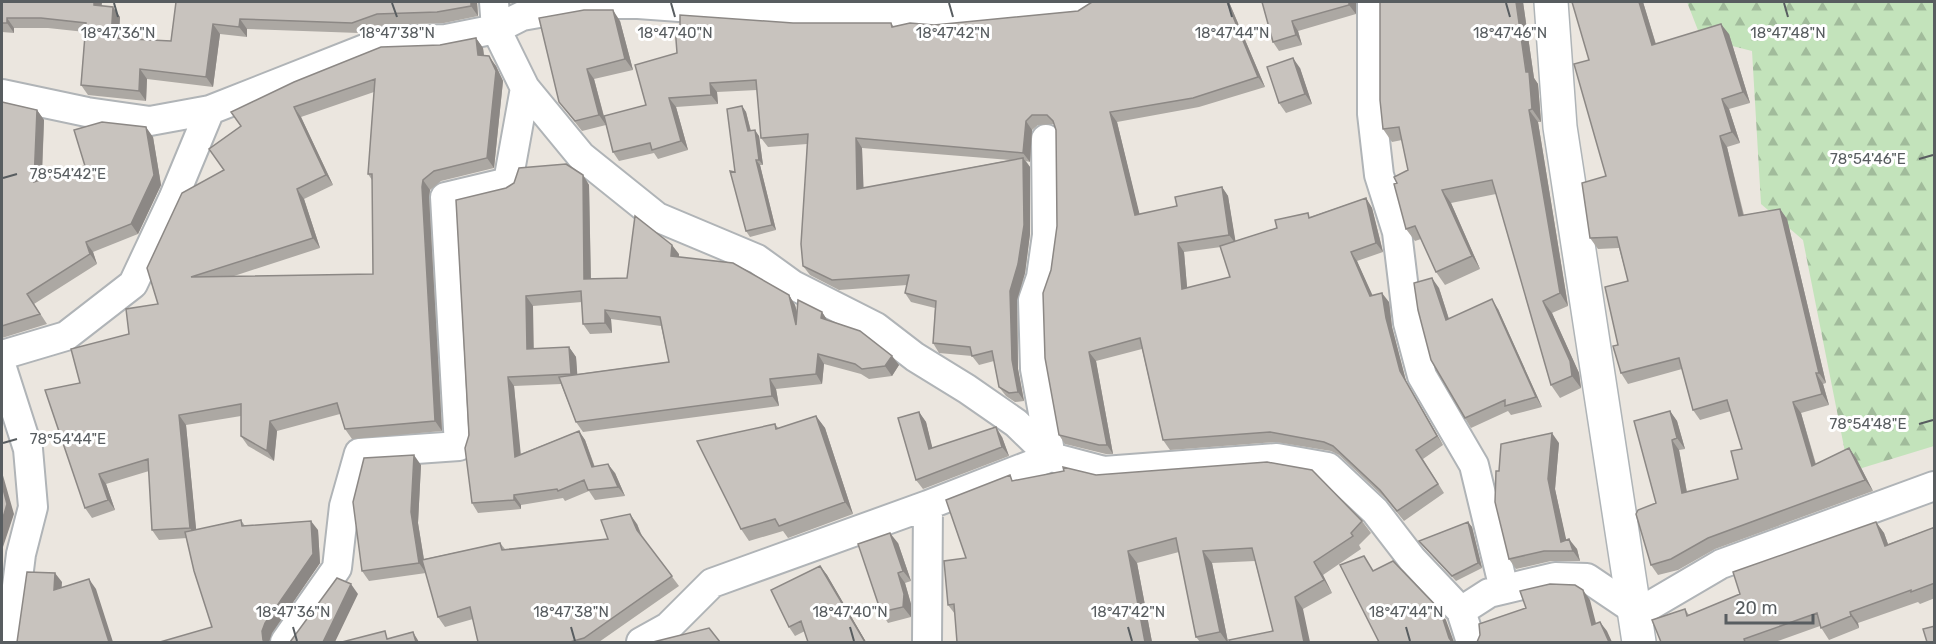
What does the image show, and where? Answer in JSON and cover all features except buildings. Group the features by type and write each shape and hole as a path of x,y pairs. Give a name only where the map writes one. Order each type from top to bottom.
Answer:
{"main road":[{"path":"1551,2 1560,127 1635,622"}],"street":[{"path":"2,94 87,112 150,121 210,110 385,41 446,39 495,15 522,16 590,4 638,4 801,16 942,16 1084,2"},
{"path":"1372,2 1372,114 1379,175 1397,232 1408,323 1422,376 1473,465 1504,589"},
{"path":"495,15 525,88 581,156 657,217 757,259 792,285 876,327 915,357 967,388 1016,423 1051,457 1104,471 1277,458 1328,467 1375,511 1412,559 1461,611 1471,642"},
{"path":"285,642 337,568 344,506 359,453 459,446 445,197 508,182 525,88"},
{"path":"2,355 66,336 133,284 173,199 210,110"},
{"path":"1046,139 1047,235 1041,277 1033,300 1035,369 1051,457"},
{"path":"2,368 28,449 33,507 21,554 10,642"},
{"path":"640,642 668,627 711,583 928,505 1051,457"},
{"path":"1461,611 1489,594 1504,589 1555,577 1587,578 1635,622 1721,564 1935,486"},
{"path":"927,642 928,505"}],"green space":[{"path":"1687,2 1934,2 1934,446 1849,472 1803,240 1761,204 1752,51 1701,38"}]}
